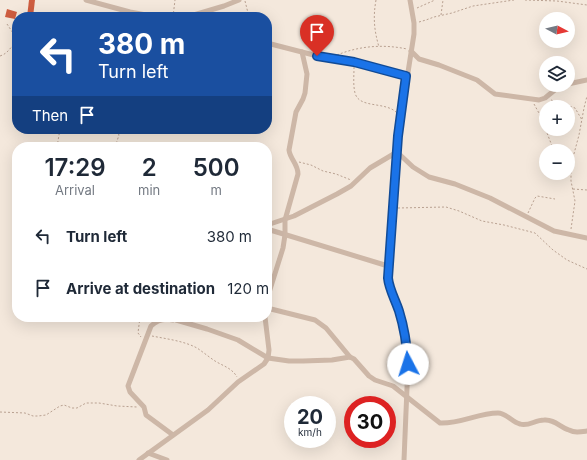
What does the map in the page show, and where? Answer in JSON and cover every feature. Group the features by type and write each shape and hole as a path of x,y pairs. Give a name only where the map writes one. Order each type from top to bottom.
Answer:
{"street":[{"path":"86,0 130,12"},
{"path":"202,12 239,0"},
{"path":"404,460 408,364 407,346 399,311 388,284 388,266 394,208 397,152 414,23 410,0"},
{"path":"272,44 333,60 354,62 406,76"},
{"path":"411,51 419,59 477,80 496,94 539,100 545,98 552,92"},
{"path":"272,283 283,248 285,220 298,174 297,167 289,150 296,110 304,97 307,74 302,52"},
{"path":"575,83 587,80"},
{"path":"272,224 285,220 338,194 356,182 370,168 397,152"},
{"path":"397,152 413,167 429,177 455,184 490,198 554,230 587,238"},
{"path":"272,231 388,266"},
{"path":"272,309 315,320 326,328 350,357 358,362 369,376 375,380 393,386 440,423 500,413 518,424 524,425 542,419 551,420 567,430 576,432 587,431"},
{"path":"156,322 152,326 148,335 128,386 132,395 144,407 146,415 173,436"},
{"path":"188,322 238,340 268,358 296,361 332,360 350,357"},
{"path":"139,460 208,410 238,382 264,364 268,358 268,339 266,322"},
{"path":"148,453 167,460"}],"path":[{"path":"174,12 175,0"},
{"path":"244,0 248,12"},
{"path":"376,0 373,14 379,47"},
{"path":"412,10 435,0"},
{"path":"441,15 443,0"},
{"path":"414,23 480,4 514,0"},
{"path":"525,0 557,1 587,5"},
{"path":"8,24 12,31"},
{"path":"0,56 9,51 12,46"},
{"path":"333,60 339,54 358,48 400,48 411,51"},
{"path":"354,62 354,84 357,97 364,103 390,108 394,110 401,119"},
{"path":"575,151 587,96"},
{"path":"545,98 575,108 582,120"},
{"path":"532,100 540,115 551,144"},
{"path":"293,160 311,165 323,172 336,174 356,182"},
{"path":"571,180 575,201 575,214 571,234"},
{"path":"573,189 587,190"},
{"path":"525,216 529,212 535,198 538,196 555,199"},
{"path":"394,208 446,207 482,221 504,225 535,234 553,250 568,260 587,269"},
{"path":"139,322 138,333 145,342"},
{"path":"148,335 172,340 196,348 234,372 238,382"},
{"path":"0,412 25,412 33,416 38,416 46,415 60,406 64,405 72,408 86,403 144,407"}],"building":[{"path":"29,0 35,0 34,12 28,12"},
{"path":"7,9 17,12 12,12 12,18 5,17"}],"route":[{"path":"317,56 333,60 354,62 406,76 398,136 388,284 399,311 407,346 408,364"}]}
